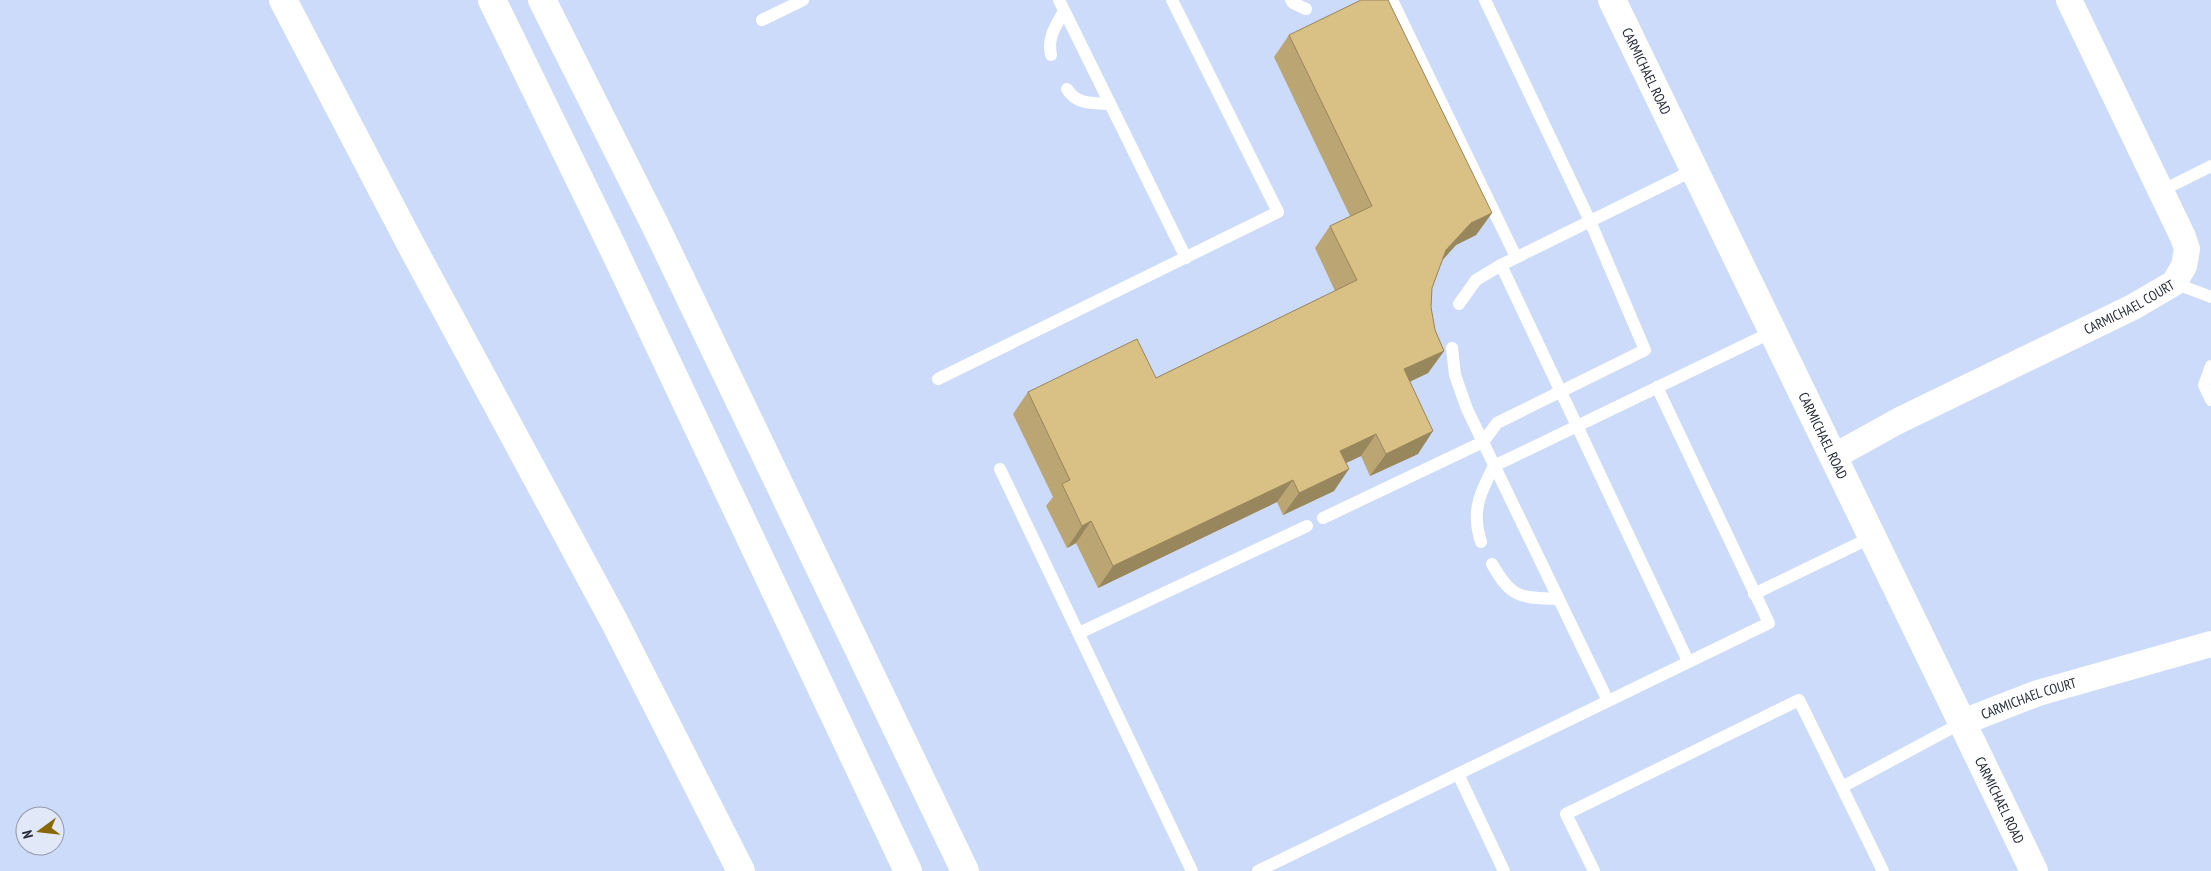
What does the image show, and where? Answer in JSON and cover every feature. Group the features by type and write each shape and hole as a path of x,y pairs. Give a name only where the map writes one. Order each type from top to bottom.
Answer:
{"main road":[{"path":"283,0 411,245 614,621 741,871"},
{"path":"492,0 616,255 908,871"},
{"path":"542,0 655,225 965,871"},
{"name":"CARMICHAEL ROAD","path":"1612,0 2034,871"}],"street":[{"name":"CARMICHAEL COURT","path":"1833,457 1898,421 2133,307 2174,283 2184,266 2186,249 2183,237 2069,0"},
{"name":"CARMICHAEL COURT","path":"1963,722 2038,693 2211,644"}],"lane":[{"path":"762,20 803,0"},
{"path":"938,379 1278,212 1172,0"},
{"path":"1291,0 1293,4 1306,10"},
{"path":"1392,0 1516,257"},
{"path":"1323,518 1482,442 1497,423 1645,350 1590,221 1485,0"},
{"path":"1061,5 1186,258"},
{"path":"1052,55 1049,44 1061,5"},
{"path":"1067,89 1072,97 1082,102 1110,104"},
{"path":"2161,191 2211,166"},
{"path":"1459,304 1476,280 1501,265 1694,170"},
{"path":"1501,265 1688,661"},
{"path":"2174,283 2211,297"},
{"path":"1482,542 1476,525 1477,507 1483,486 1494,466 1772,332"},
{"path":"1452,348 1455,374 1467,409 1608,701"},
{"path":"2211,366 2204,385 2211,400"},
{"path":"1258,871 1768,623 1657,388"},
{"path":"1000,469 1192,871"},
{"path":"1079,633 1307,526"},
{"path":"1754,594 1872,537"},
{"path":"1492,564 1504,584 1517,594 1558,599"},
{"path":"1594,871 1566,814 1799,700 1883,871"},
{"path":"1842,787 1963,722"},
{"path":"1458,774 1504,871"}],"building":[{"path":"1361,0 1388,0 1492,213 1471,223 1446,250 1432,288 1431,307 1435,330 1444,351 1404,369 1433,431 1386,454 1376,434 1340,451 1349,469 1299,493 1293,480 1113,566 1091,521 1082,526 1062,484 1070,480 1028,392 1137,339 1156,378 1357,280 1330,226 1372,206 1289,35"}]}
